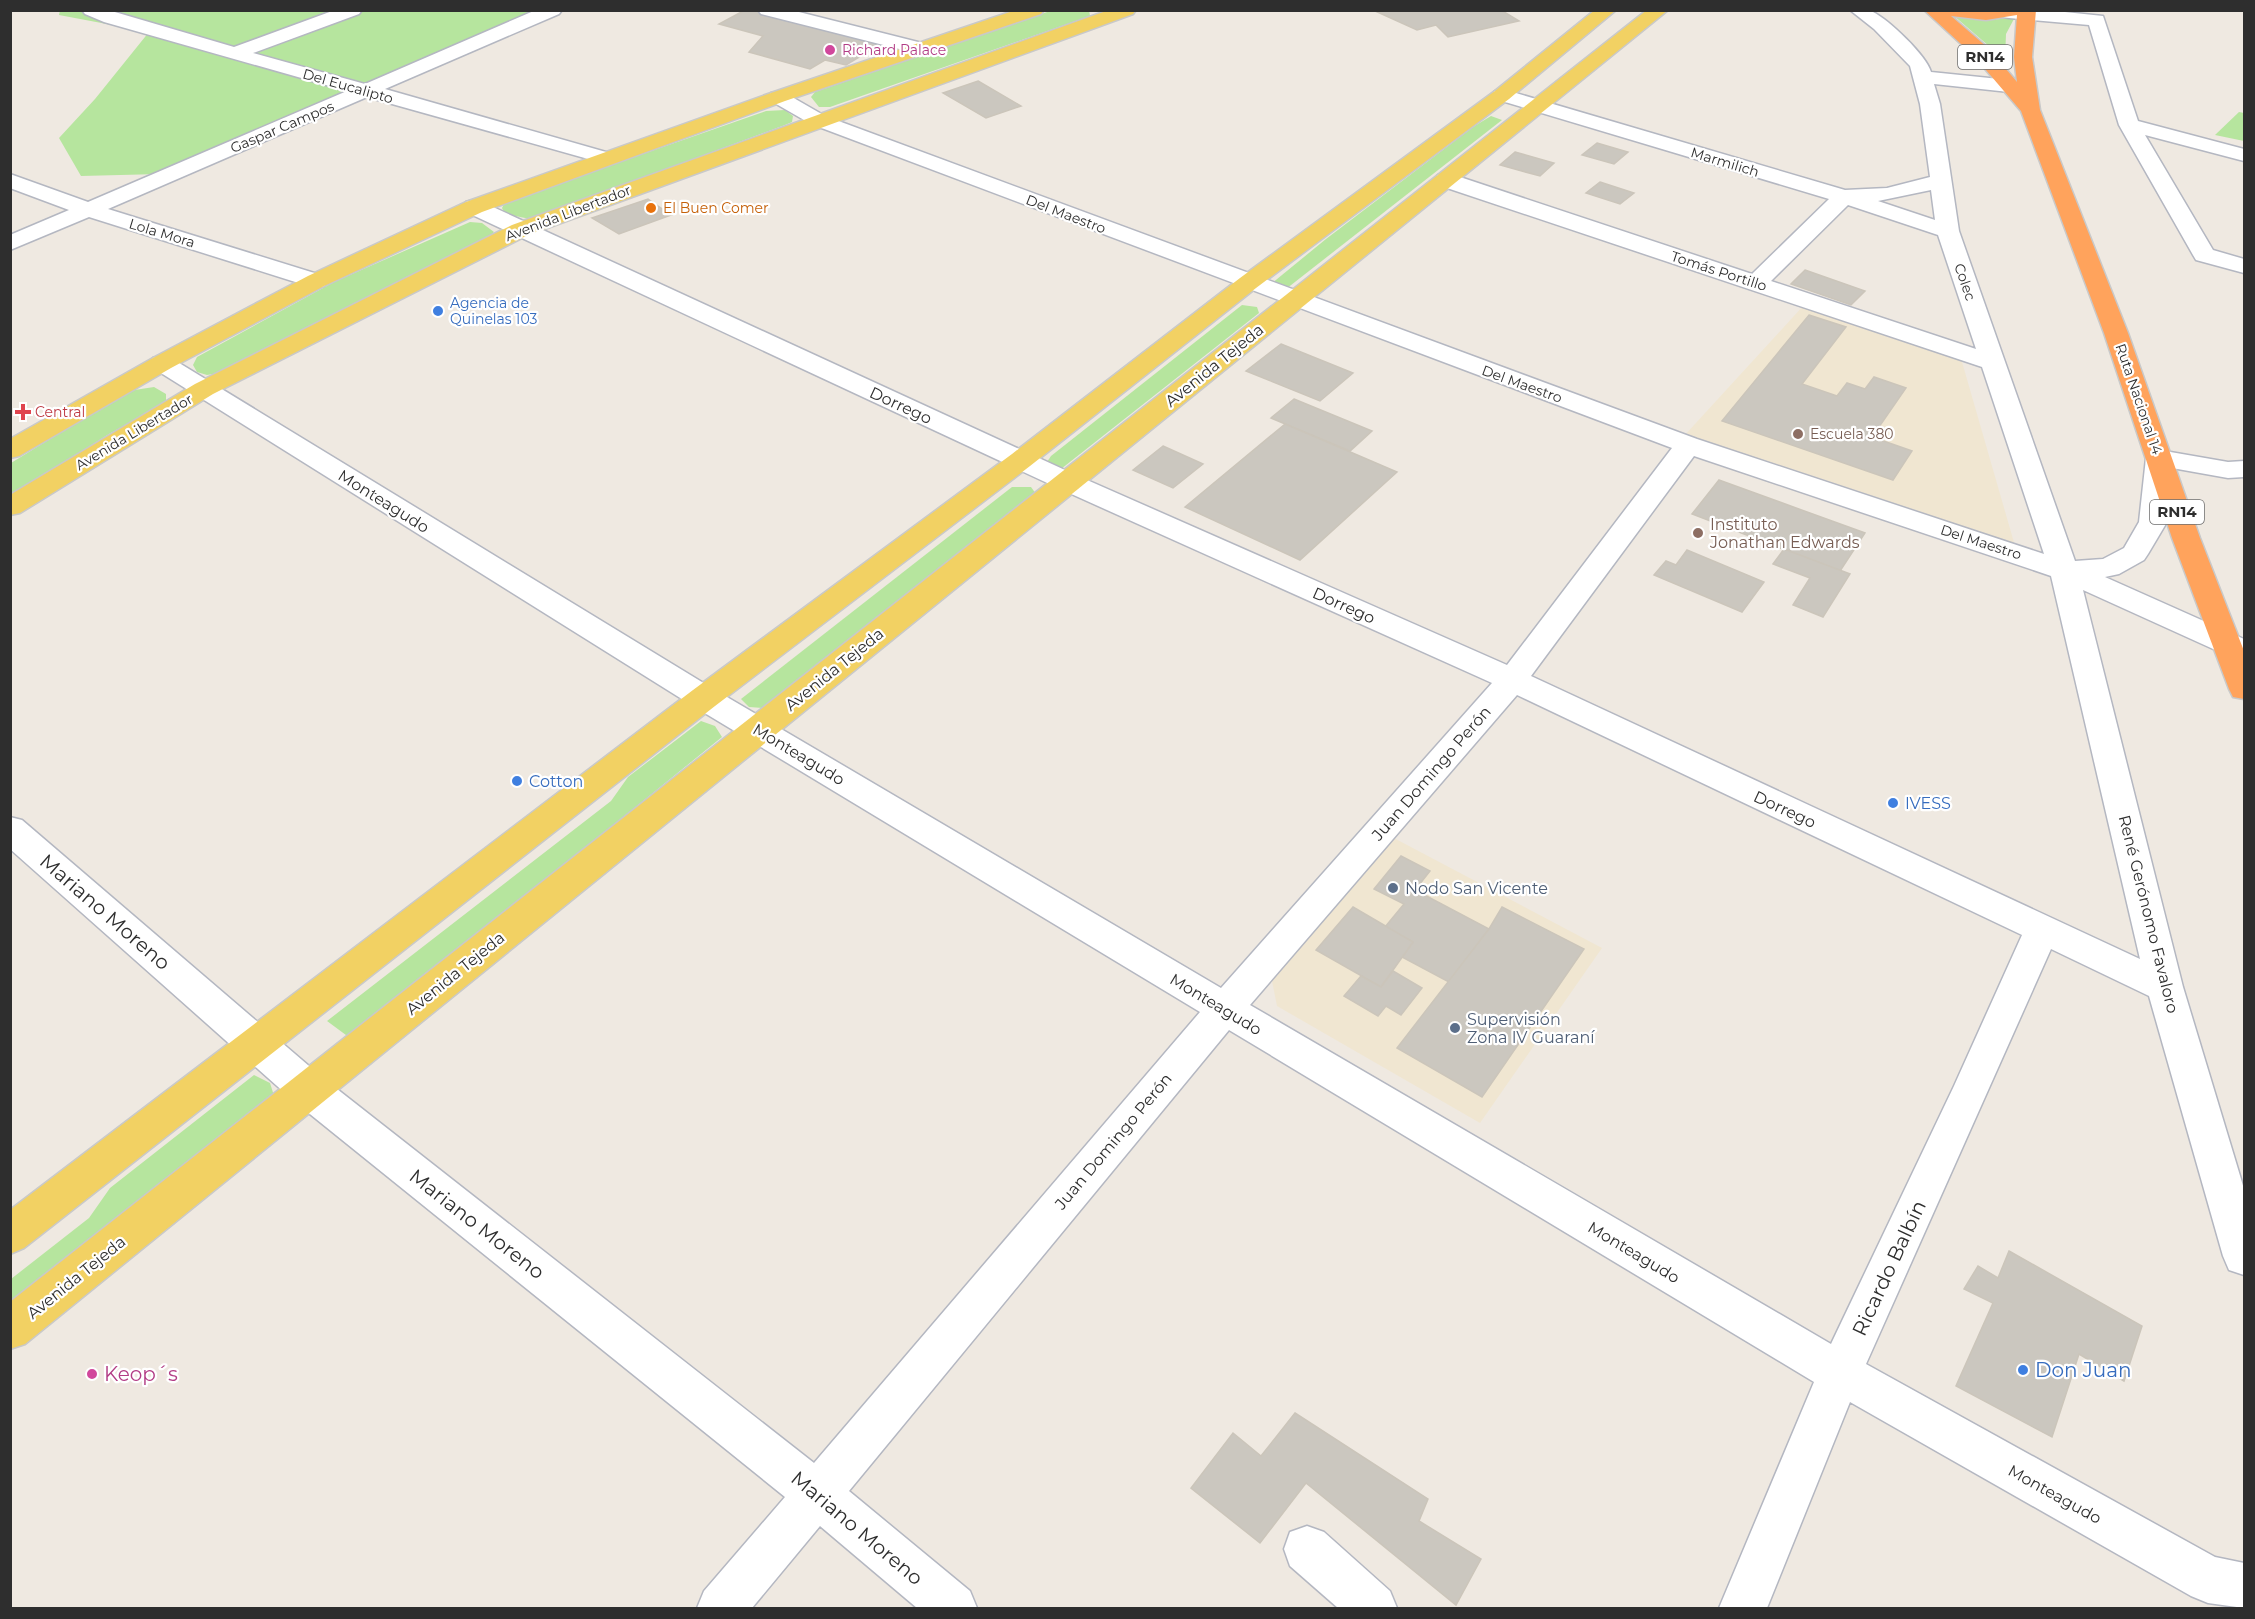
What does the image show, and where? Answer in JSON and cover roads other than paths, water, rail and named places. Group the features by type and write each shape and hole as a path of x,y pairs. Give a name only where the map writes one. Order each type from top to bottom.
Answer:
{"highway":[{"name":"Ruta Nacional 14","path":"1933,10 1981,52 2030,110"},
{"path":"1942,10 1974,15 2021,12"},
{"name":"Ruta Nacional 14","path":"2021,12 2023,57 2030,110 2116,333 2186,538 2235,647 2244,689"}],"main road":[{"path":"10,450 162,363 316,281 474,207 778,97 1035,10"},
{"path":"10,1235 704,698 1021,460 1248,283 1502,95 1607,10"},
{"name":"Avenida Tejeda","path":"10,1329 1659,10"},
{"name":"Avenida Libertador","path":"10,507 204,389 520,230 1119,11"}],"street":[{"path":"232,54 353,10"},
{"name":"Gaspar Campos","path":"10,243 553,10"},
{"path":"767,10 923,49"},
{"name":"Colec","path":"1859,10 1880,25 1919,64 1930,105 1948,231 2064,570"},
{"name":"Del Eucalipto","path":"94,11 232,54 606,158"},
{"path":"2021,12 2097,20 2129,124 2204,255 2244,266"},
{"path":"1923,77 2009,86"},
{"name":"Marmilich","path":"1502,95 1844,197 1948,231"},
{"name":"Del Maestro","path":"778,97 818,120 1248,283 1688,445 2064,570 2235,647"},
{"path":"2129,124 2244,154"},
{"name":"Lola Mora","path":"10,180 87,209 316,281"},
{"name":"Tomás Portillo","path":"1446,180 1992,362"},
{"path":"1755,283 1844,197 1887,194 1941,181"},
{"name":"Dorrego","path":"474,207 1068,482 1512,680 2165,987"},
{"name":"Monteagudo","path":"162,363 704,698 1840,1373 2208,1579 2244,1587"},
{"name":"Juan Domingo Perón","path":"722,1608 1225,1009 1512,680 1688,445"},
{"path":"2064,570 2109,568 2134,554 2153,522 2160,460 2228,470 2244,469"},
{"name":"René Gerónomo Favaloro","path":"2064,570 2165,987 2244,1256"},
{"name":"Mariano Moreno","path":"10,829 309,1090 817,1494 952,1608"},
{"name":"Ricardo Balbín","path":"1743,1608 1840,1373 1973,1086 2042,930"},
{"path":"1306,1549 1373,1608"}],"place":[{"name":"Richard Palace","path":"830,50"},
{"name":"El Buen Comer","path":"651,208"},
{"name":"Agencia de Quinelas 103","path":"438,311"},
{"name":"Central","path":"23,412"},
{"name":"Escuela 380","path":"1798,434"},
{"name":"Instituto Jonathan Edwards","path":"1698,533"},
{"name":"Cotton","path":"517,781"},
{"name":"IVESS","path":"1893,803"},
{"name":"Nodo San Vicente","path":"1393,888"},
{"name":"Supervisión Zona IV Guaraní","path":"1455,1028"},
{"name":"Don Juan","path":"2023,1370"},
{"name":"Keop´s","path":"92,1374"}]}
